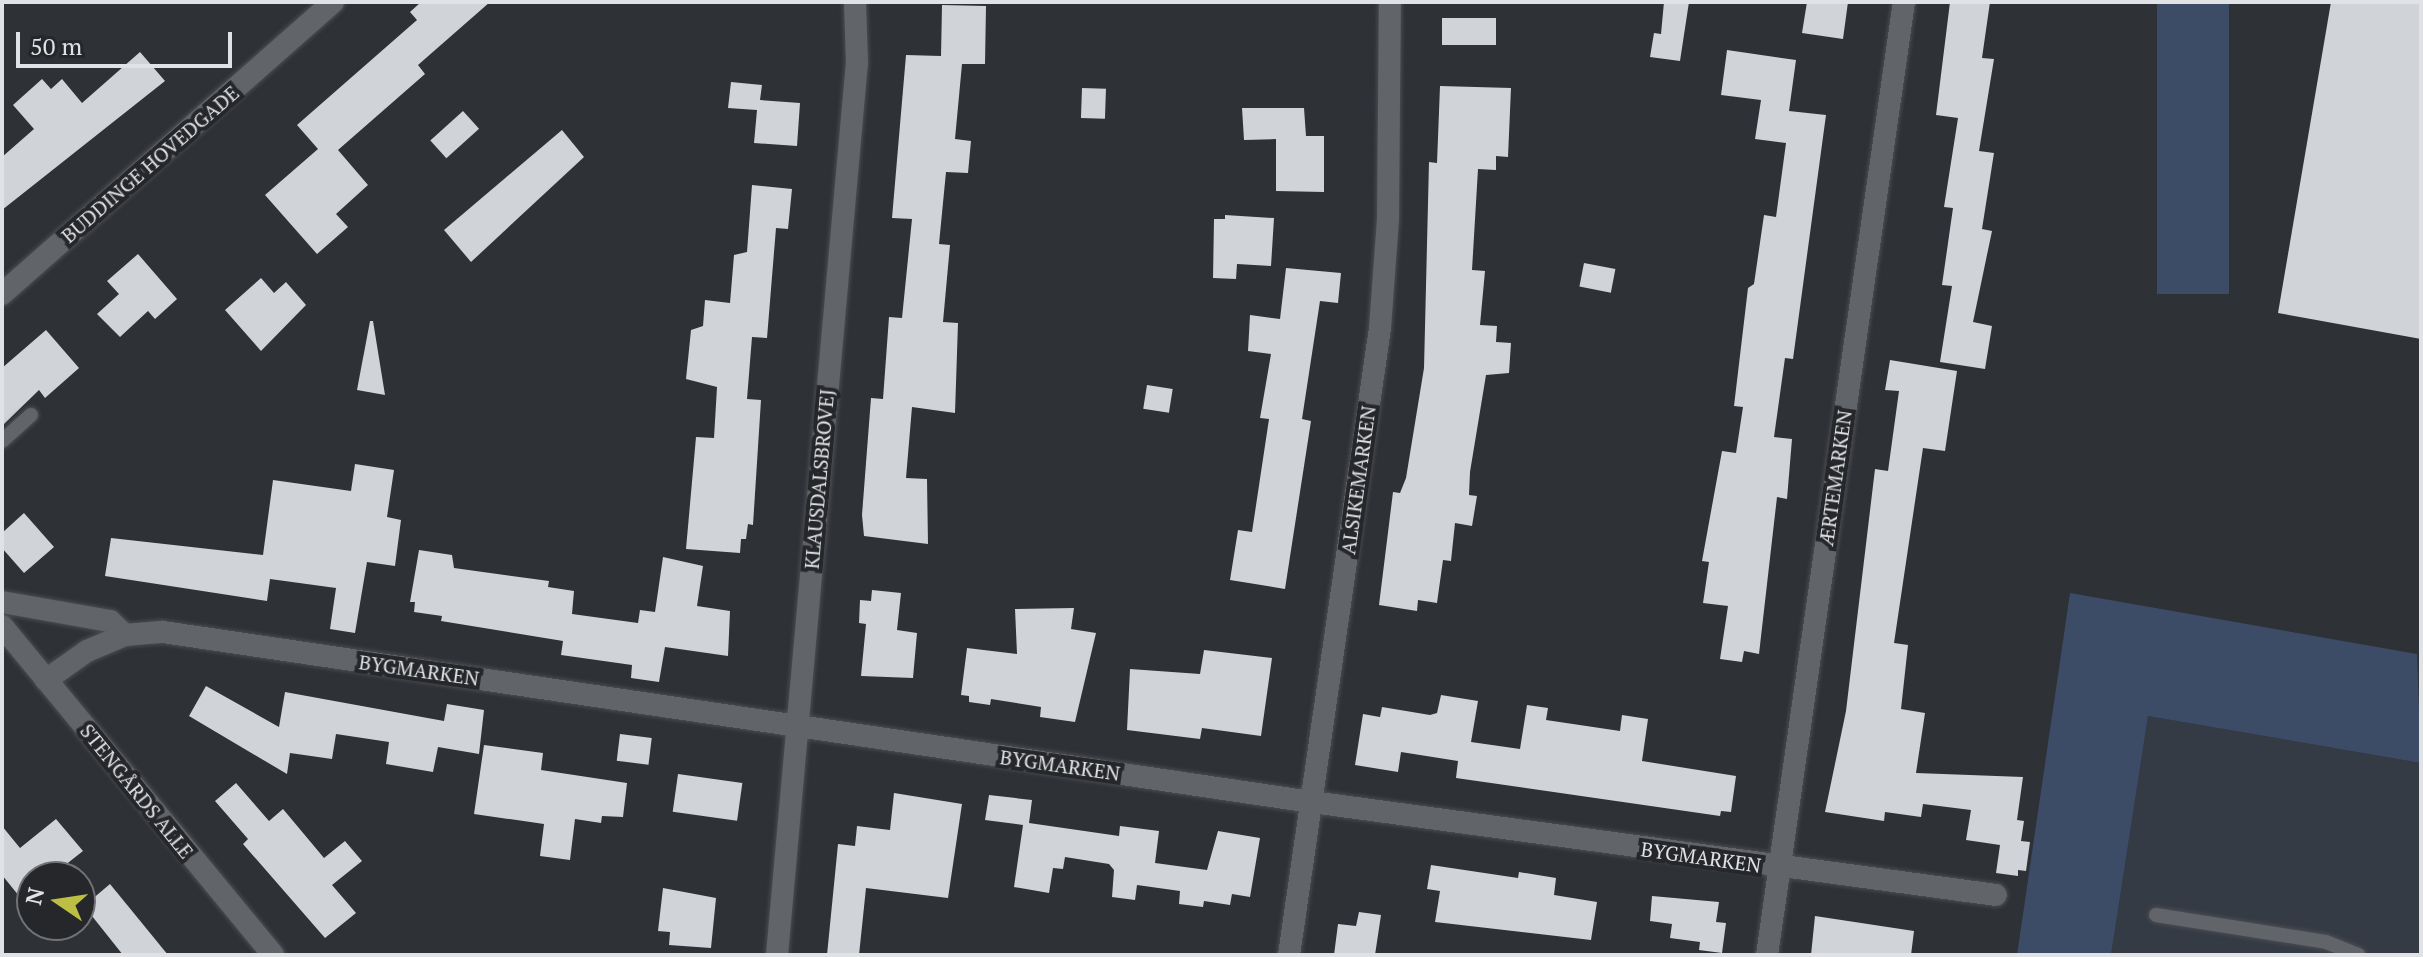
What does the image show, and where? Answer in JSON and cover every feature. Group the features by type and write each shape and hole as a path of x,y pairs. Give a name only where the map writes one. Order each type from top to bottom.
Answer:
{"street":[{"name":"BUDDINGE HOVEDGADE","path":"2,294 333,2"},
{"name":"KLAUSDALSBROVEJ","path":"777,955 857,63 855,2"},
{"name":"ALSIKEMARKEN","path":"1289,955 1380,328 1388,219 1390,2"},
{"name":"ÆRTEMARKEN","path":"1767,955 1904,2"},
{"path":"2,602 110,621 125,635"},
{"name":"STENGÅRDS ALLE","path":"2,626 273,955"},
{"name":"BYGMARKEN","path":"46,680 87,651 125,635 163,632 1312,802 1779,868 1996,895"}],"lane":[{"path":"2,441 31,415"},
{"path":"2156,915 2326,942 2359,955"}],"shaded area":[{"path":"2157,2 2229,2 2229,294 2157,294"},
{"path":"2070,593 2417,654 2421,763 2148,716 2111,955 2017,955"},
{"path":"2148,716 2421,763 2421,955 2111,955"}],"building":[{"path":"421,2 490,2 418,65 425,74 338,150 368,185 336,214 348,227 317,254 265,195 318,149 297,125 417,20 410,12"},
{"path":"1664,2 1689,2 1680,61 1650,57 1654,33 1661,34"},
{"path":"1807,2 1848,2 1843,39 1802,33"},
{"path":"1950,2 1990,2 1982,58 1994,59 1979,151 1994,153 1982,229 1992,231 1973,322 1992,326 1985,369 1940,362 1952,286 1942,285 1953,208 1944,207 1958,118 1936,115"},
{"path":"2331,2 2421,2 2421,339 2278,313"},
{"path":"942,5 986,6 985,64 962,64 955,139 971,141 968,173 946,172 939,244 950,245 943,322 958,323 955,413 912,407 906,478 927,479 928,544 864,536 862,515 871,398 883,399 889,317 902,318 912,219 892,218 906,55 941,56"},
{"path":"1442,18 1496,18 1496,45 1442,45"},
{"path":"1727,50 1796,60 1789,111 1826,115 1793,359 1785,358 1774,437 1792,439 1787,499 1777,497 1759,654 1744,651 1742,662 1720,659 1728,606 1703,603 1709,562 1702,561 1722,451 1736,453 1743,407 1734,406 1748,288 1754,284 1764,215 1776,217 1786,143 1755,139 1761,100 1721,95"},
{"path":"140,52 165,81 2,210 2,157 34,129 13,105 42,79 51,89 62,79 82,103"},
{"path":"731,82 762,85 760,100 800,103 797,146 754,143 757,110 728,108"},
{"path":"1440,86 1511,88 1508,157 1496,156 1496,170 1478,169 1472,270 1485,271 1480,325 1497,326 1496,342 1511,343 1509,373 1486,375 1470,472 1469,495 1477,496 1472,526 1455,523 1451,561 1443,560 1437,603 1418,600 1417,611 1379,605 1393,492 1400,493 1406,478 1424,368 1429,162 1437,163"},
{"path":"1082,88 1106,89 1105,119 1081,118"},
{"path":"1242,108 1304,108 1306,136 1324,136 1324,192 1276,191 1276,139 1244,140"},
{"path":"463,111 479,129 446,158 430,140"},
{"path":"562,130 584,157 471,262 444,230"},
{"path":"752,185 792,189 788,229 776,228 767,338 752,337 747,399 761,400 753,525 748,524 746,539 741,539 740,553 686,549 696,437 714,438 717,387 686,379 691,330 703,326 705,300 730,303 734,255 747,252"},
{"path":"1225,215 1274,218 1271,266 1237,264 1236,279 1213,278 1214,219 1225,219"},
{"path":"138,254 177,299 155,319 148,311 120,337 97,314 119,294 107,281"},
{"path":"1584,263 1615,269 1611,293 1579,287"},
{"path":"1286,268 1341,273 1338,303 1320,301 1302,419 1311,421 1285,589 1230,580 1238,530 1252,532 1269,419 1260,418 1271,354 1248,351 1250,315 1280,319"},
{"path":"261,278 274,293 286,282 306,305 261,351 225,310"},
{"path":"370,321 373,321 385,395 357,390"},
{"path":"46,330 79,368 45,398 39,390 2,426 2,368"},
{"path":"1890,360 1957,371 1945,451 1923,448 1894,643 1908,645 1901,709 1925,713 1916,773 2023,777 2017,820 2024,821 2021,841 2030,842 2026,871 2018,870 2018,876 1996,873 2000,845 1966,840 1971,810 1923,804 1921,817 1885,812 1884,821 1825,812 1846,711 1875,469 1888,471 1899,391 1885,390"},
{"path":"1147,385 1173,389 1169,413 1143,409"},
{"path":"355,464 394,470 387,517 401,520 395,566 367,562 355,633 330,629 336,588 270,579 267,601 105,576 111,538 263,555 273,480 351,491"},
{"path":"24,513 54,547 24,573 2,548 2,533"},
{"path":"419,550 452,555 454,568 549,581 548,587 574,591 572,614 638,623 640,610 655,612 663,557 703,566 697,606 730,611 728,656 665,647 659,682 631,678 632,665 561,655 563,641 441,621 442,616 414,612 415,602 410,602"},
{"path":"872,590 901,593 897,630 917,633 913,678 861,676 866,624 859,623 860,600 871,601"},
{"path":"1074,608 1071,629 1096,633 1075,722 1040,717 1041,707 991,699 990,705 969,702 969,696 961,695 967,648 1017,654 1015,609"},
{"path":"1204,650 1272,658 1261,736 1202,728 1200,739 1127,730 1130,669 1200,674"},
{"path":"206,686 279,727 285,692 444,721 447,704 484,710 479,754 438,747 433,772 386,764 389,742 336,734 332,759 290,753 287,774 189,716"},
{"path":"1441,695 1478,701 1471,742 1520,749 1527,705 1548,708 1546,720 1620,731 1622,715 1648,719 1642,761 1736,776 1731,812 1721,811 1720,816 1456,778 1458,761 1401,752 1398,772 1355,765 1363,714 1380,717 1382,707 1430,715 1437,713"},
{"path":"620,734 652,738 648,765 617,761"},
{"path":"484,745 543,753 541,770 627,783 623,817 602,816 601,823 575,819 570,860 540,856 544,824 474,814"},
{"path":"678,774 742,783 737,821 673,812"},
{"path":"236,783 269,821 283,809 324,858 345,841 362,861 332,885 356,913 325,938 243,844 248,839 215,801"},
{"path":"894,793 962,804 948,898 866,888 859,955 827,955 838,844 855,846 857,826 890,830"},
{"path":"989,795 1032,800 1029,823 1119,836 1120,826 1159,831 1155,863 1207,870 1218,831 1260,838 1250,897 1232,894 1230,905 1204,901 1203,907 1179,904 1180,891 1137,885 1135,900 1112,897 1114,870 1109,864 1065,857 1063,869 1053,868 1049,893 1014,887 1023,825 985,820"},
{"path":"56,819 83,851 70,861 16,861 16,892 2,875 2,826 20,848"},
{"path":"1431,865 1518,878 1519,872 1556,878 1554,895 1597,902 1591,940 1435,922 1440,891 1427,889"},
{"path":"110,884 168,955 123,955 96,921 96,896"},
{"path":"663,888 716,898 711,948 669,945 670,932 658,931"},
{"path":"1652,896 1719,902 1716,922 1726,923 1722,953 1699,950 1700,942 1670,938 1672,924 1650,921"},
{"path":"1359,912 1381,915 1375,955 1334,955 1338,924 1356,926"},
{"path":"1815,916 1914,931 1911,955 1811,955"}]}
